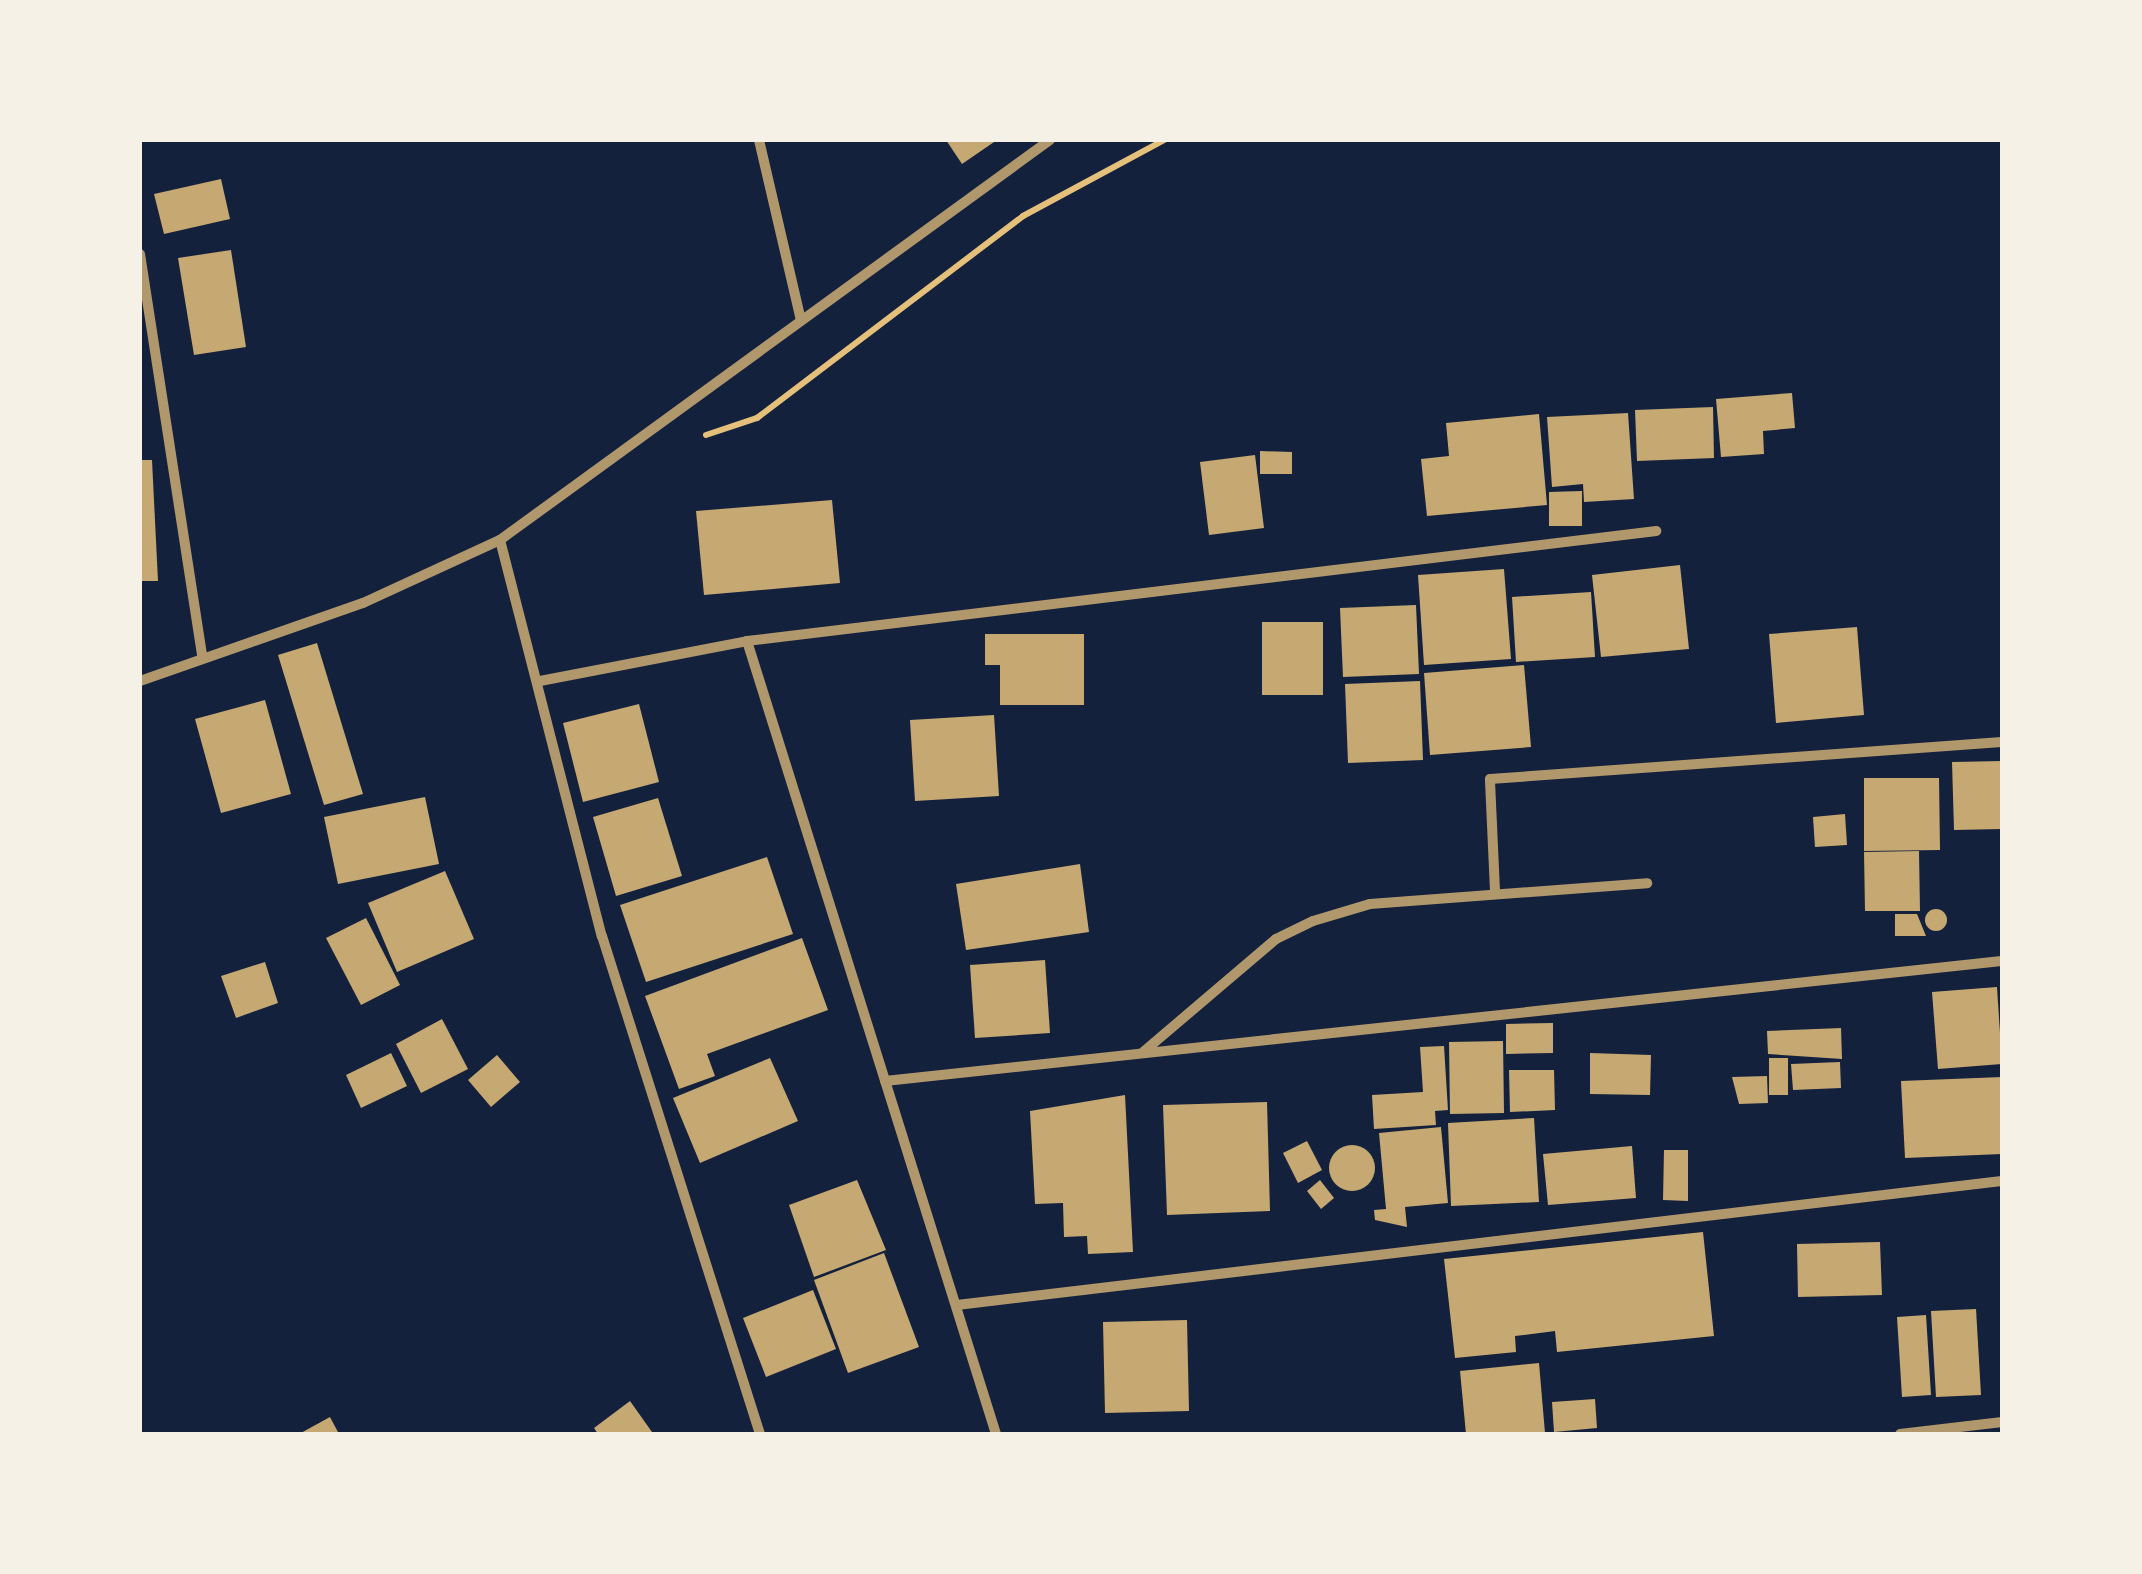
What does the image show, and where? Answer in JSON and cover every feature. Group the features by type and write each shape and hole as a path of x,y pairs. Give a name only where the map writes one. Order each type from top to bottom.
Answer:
{"street":[{"path":"760,140 801,320"},
{"path":"140,681 202,656 363,603 500,540 1050,140"},
{"path":"140,254 202,656"},
{"path":"540,682 747,641 1656,531"},
{"path":"500,540 627,1022 760,1434"},
{"path":"747,641 996,1434"},
{"path":"1495,891 1490,780 2002,742"},
{"path":"1142,1054 1276,939 1313,921 1495,891 1647,883"},
{"path":"885,1081 2002,961"},
{"path":"957,1305 2002,1181"},
{"path":"1900,1434 2002,1422"}],"path":[{"path":"657,425 694,436 757,418 1023,216 1164,140"}],"building":[{"path":"946,140 997,140 962,164"},
{"path":"221,179 230,219 164,234 154,194"},
{"path":"231,250 246,347 194,355 178,258"},
{"path":"1792,393 1795,428 1763,431 1764,454 1721,457 1716,399"},
{"path":"1713,407 1714,458 1637,461 1635,410"},
{"path":"1628,413 1634,499 1584,502 1583,484 1552,487 1547,417"},
{"path":"1539,414 1547,505 1427,516 1421,459 1449,456 1446,423"},
{"path":"1260,451 1292,452 1292,474 1260,474"},
{"path":"1255,455 1264,528 1209,535 1200,462"},
{"path":"140,460 152,460 158,581 140,581"},
{"path":"1582,491 1582,526 1549,526 1549,492"},
{"path":"832,500 840,583 704,595 696,511"},
{"path":"1680,565 1689,649 1601,657 1592,575"},
{"path":"1504,569 1511,659 1424,665 1418,575"},
{"path":"1591,592 1595,657 1516,662 1512,597"},
{"path":"1416,605 1419,674 1343,677 1340,608"},
{"path":"1262,622 1323,622 1323,695 1262,695"},
{"path":"1857,627 1864,715 1776,723 1769,634"},
{"path":"985,634 1084,634 1084,705 1000,705 1000,665 985,665"},
{"path":"317,643 363,794 324,805 278,655"},
{"path":"1524,665 1531,747 1430,755 1424,673"},
{"path":"1420,681 1423,760 1348,763 1345,684"},
{"path":"265,700 291,794 221,813 195,719"},
{"path":"639,704 659,782 583,802 563,723"},
{"path":"994,715 999,796 915,801 910,720"},
{"path":"2002,761 2002,829 1954,830 1952,762"},
{"path":"1864,778 1939,778 1940,850 1864,851"},
{"path":"425,797 439,864 338,884 324,817"},
{"path":"658,798 682,876 616,896 593,817"},
{"path":"1845,814 1847,845 1815,847 1813,817"},
{"path":"1919,851 1920,911 1865,911 1864,852"},
{"path":"767,857 793,934 646,982 620,905"},
{"path":"1080,864 1089,932 966,950 956,884"},
{"path":"445,871 474,939 397,972 368,903"},
{"path":"1936,909 1944,912 1944,928 1936,931 1928,928 1925,920 1928,912"},
{"path":"1895,914 1917,914 1926,936 1895,936"},
{"path":"366,918 400,985 361,1005 326,938"},
{"path":"802,938 828,1010 707,1054 715,1076 679,1089 645,996"},
{"path":"1045,960 1050,1033 975,1038 970,965"},
{"path":"265,962 278,1003 236,1018 221,976"},
{"path":"1997,987 2002,1064 1938,1069 1932,992"},
{"path":"442,1019 468,1069 421,1093 396,1044"},
{"path":"1553,1023 1553,1053 1506,1054 1506,1024"},
{"path":"1841,1028 1842,1059 1768,1054 1767,1031"},
{"path":"1503,1041 1504,1113 1450,1114 1449,1042"},
{"path":"1444,1046 1448,1110 1435,1111 1436,1125 1374,1129 1372,1095 1423,1092 1420,1047"},
{"path":"391,1053 407,1086 361,1108 346,1075"},
{"path":"1590,1053 1651,1055 1650,1095 1590,1094"},
{"path":"497,1055 520,1082 491,1107 468,1080"},
{"path":"770,1058 798,1121 700,1163 673,1098"},
{"path":"1769,1058 1788,1058 1788,1095 1769,1095"},
{"path":"1840,1062 1841,1088 1793,1090 1791,1064"},
{"path":"1509,1070 1554,1070 1555,1110 1510,1112"},
{"path":"1767,1076 1768,1103 1739,1104 1732,1077"},
{"path":"2002,1077 2002,1154 1905,1158 1901,1081"},
{"path":"1125,1095 1133,1252 1088,1254 1087,1236 1064,1237 1063,1203 1035,1204 1030,1111"},
{"path":"1267,1102 1270,1211 1167,1215 1163,1105"},
{"path":"1534,1118 1539,1202 1451,1206 1448,1123"},
{"path":"1441,1127 1448,1203 1405,1207 1407,1227 1375,1220 1374,1210 1386,1209 1379,1133"},
{"path":"1307,1141 1322,1170 1298,1183 1283,1153"},
{"path":"1352,1145 1368,1152 1375,1168 1368,1184 1352,1191 1336,1184 1329,1168 1336,1152"},
{"path":"1632,1146 1636,1198 1548,1205 1543,1154"},
{"path":"1664,1150 1688,1150 1688,1201 1663,1200"},
{"path":"857,1180 886,1250 814,1277 789,1205"},
{"path":"1320,1180 1334,1198 1321,1209 1307,1191"},
{"path":"1703,1232 1714,1336 1557,1352 1555,1331 1515,1336 1516,1352 1455,1358 1444,1259"},
{"path":"1880,1242 1882,1295 1798,1297 1797,1244"},
{"path":"884,1253 919,1347 848,1373 814,1280"},
{"path":"813,1290 836,1349 766,1377 743,1318"},
{"path":"1976,1309 1981,1395 1936,1397 1931,1311"},
{"path":"1926,1315 1931,1395 1902,1397 1897,1317"},
{"path":"1187,1320 1189,1411 1105,1413 1103,1322"},
{"path":"1539,1363 1545,1433 1466,1434 1460,1371"},
{"path":"1595,1399 1597,1428 1554,1432 1552,1402"},
{"path":"630,1401 652,1432 598,1434 594,1428"},
{"path":"330,1417 339,1434 299,1434"}]}
